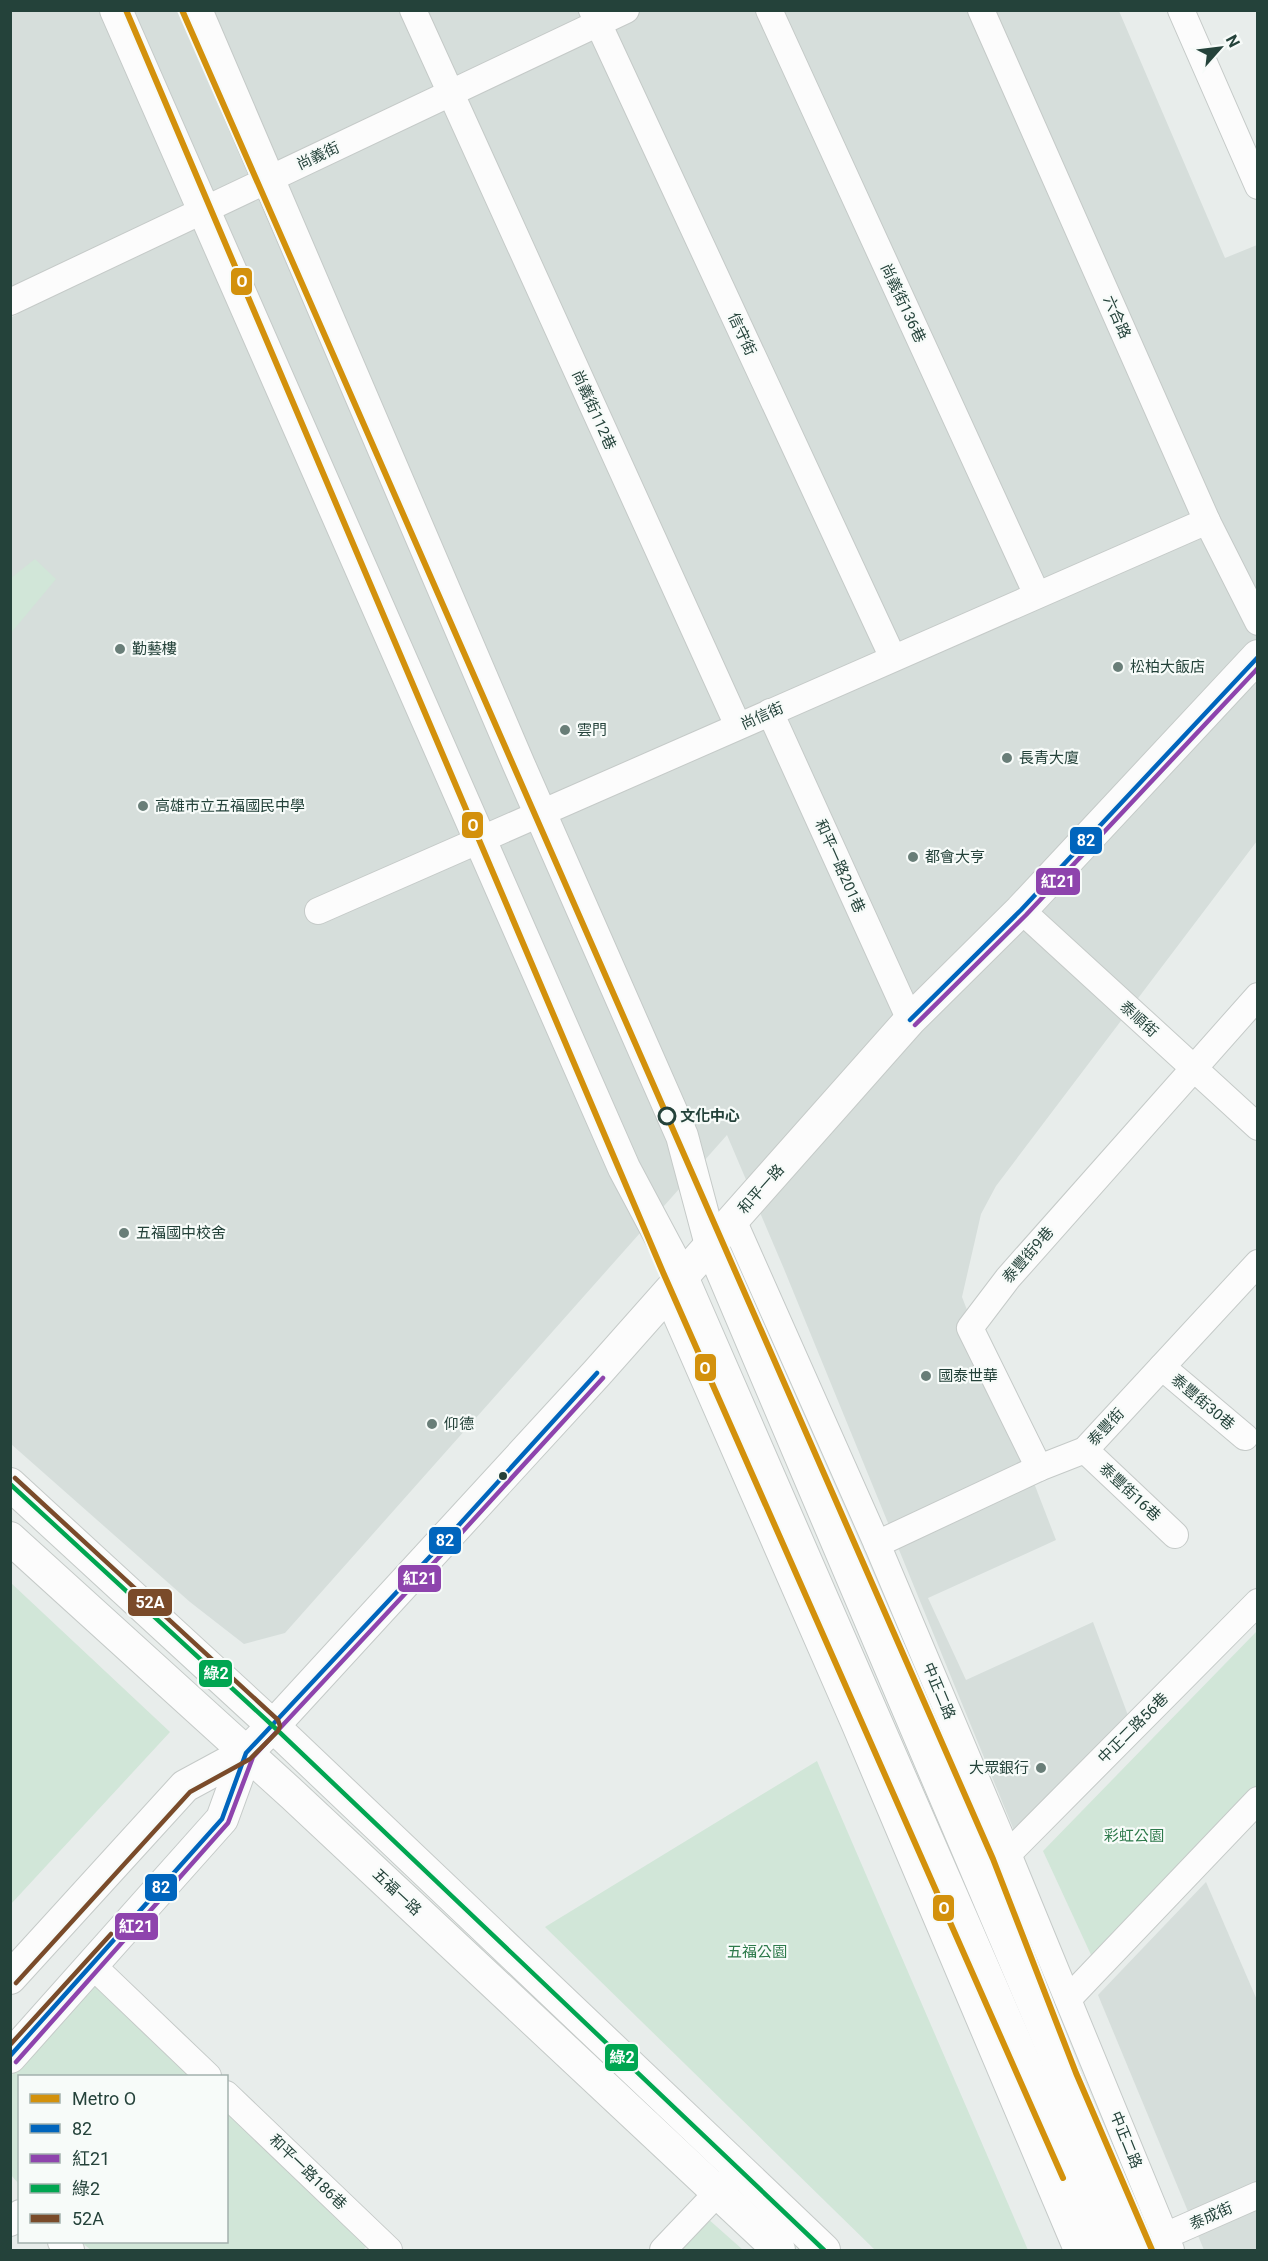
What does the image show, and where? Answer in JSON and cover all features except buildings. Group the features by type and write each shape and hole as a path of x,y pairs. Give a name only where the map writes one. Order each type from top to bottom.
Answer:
{"street":[{"path":"116,10 624,1168 867,1755 1077,2250"},
{"name":"中正二路","path":"196,10 684,1143 711,1245 1158,2246"},
{"name":"尚義街112巷","path":"413,10 738,726"},
{"name":"尚義街","path":"10,302 450,93 595,16 626,10"},
{"name":"尚義街136巷","path":"770,10 1037,595"},
{"name":"六合路","path":"981,10 1207,521 1257,622"},
{"path":"1181,10 1257,186"},
{"name":"信守街","path":"595,16 892,658"},
{"name":"尚信街","path":"318,910 1207,521"},
{"name":"和平一路","path":"10,1978 185,1786 246,1753 273,1726 454,1531 910,1020 1021,910 1257,656"},
{"name":"和平一路201巷","path":"770,712 910,1020"},
{"name":"泰順街","path":"1021,910 1257,1127"},
{"path":"1193,1068 1257,996"},
{"name":"泰豐街9巷","path":"1040,1468 970,1328 1008,1278 1193,1068"},
{"name":"中正二路","path":"684,1143 733,1220 877,1544 1068,1999 1158,2246"},
{"name":"泰豐街","path":"877,1544 1040,1468 1085,1450 1257,1265"},
{"path":"674,1286 1106,2250"},
{"name":"泰豐街30巷","path":"1162,1367 1245,1437"},
{"name":"泰豐街16巷","path":"1085,1450 1174,1534"},
{"path":"10,1484 273,1726 820,2249"},
{"name":"五福一路","path":"10,1538 293,1795 779,2250"},
{"name":"中正二路56巷","path":"1008,1854 1257,1602"},
{"name":"和平一路","path":"10,2057 222,1819 246,1753"},
{"path":"1068,1999 1257,1800"},
{"path":"93,1966 207,2075"},
{"name":"和平一路186巷","path":"228,2096 389,2250"},
{"path":"663,2250 739,2170"},
{"name":"泰成街","path":"1158,2246 1257,2195"}],"shaded area":[{"path":"11,11 1119,11 1225,258 1257,245 1257,841 996,1186 981,1214 962,1297 1056,1540 928,1598 966,1680 1093,1622 1129,1718 1015,1833 727,1135 285,1633 244,1644 190,1602 11,1444 10,318 18,314 10,296"},
{"path":"1206,1882 1257,2000 1257,2250 1204,2250 1098,1995"}],"green space":[{"path":"35,559 56,579 11,633 11,578"},
{"path":"11,1583 170,1732 11,1904"},
{"name":"彩虹公園","path":"1257,1631 1257,1785 1092,1957 1043,1851"},
{"name":"五福公園","path":"817,1761 1028,2250 875,2250 545,1927"},
{"path":"99,1983 195,2075 18,2075 18,2183 11,2175 10,2077"},
{"path":"228,2107 370,2243 363,2250 91,2250 82,2243 228,2243"},
{"path":"707,2218 743,2250 676,2250"}],"metro line":[{"name":"O","path":"126,10 662,1270 1063,2178"},
{"name":"O","path":"182,10 993,1859 1076,2073 1152,2250"}],"transit line":[{"name":"82","path":"910,1020 1021,910 1258,657"},
{"name":"紅21","path":"915,1025 1026,915 1258,668"},
{"name":"82","path":"10,2056 222,1819 246,1753 438,1548 597,1373"},
{"name":"紅21","path":"16,2062 228,1823 253,1757 603,1378"},
{"name":"52A","path":"15,1478 278,1720 280,1726 278,1731 250,1759 190,1792 16,1983"},
{"name":"綠2","path":"10,1484 273,1726 824,2250"},
{"name":"52A","path":"10,2045 111,1934"}],"place":[{"name":"勤藝樓","path":"120,649"},
{"name":"松柏大飯店","path":"1118,667"},
{"name":"雲門","path":"565,730"},
{"name":"長青大廈","path":"1007,758"},
{"name":"高雄市立五福國民中學","path":"143,806"},
{"name":"都會大亨","path":"913,857"},
{"name":"文化中心","path":"667,1116"},
{"name":"五福國中校舍","path":"124,1233"},
{"name":"國泰世華","path":"926,1376"},
{"name":"仰德","path":"432,1424"},
{"name":"大眾銀行","path":"1041,1768"}]}
